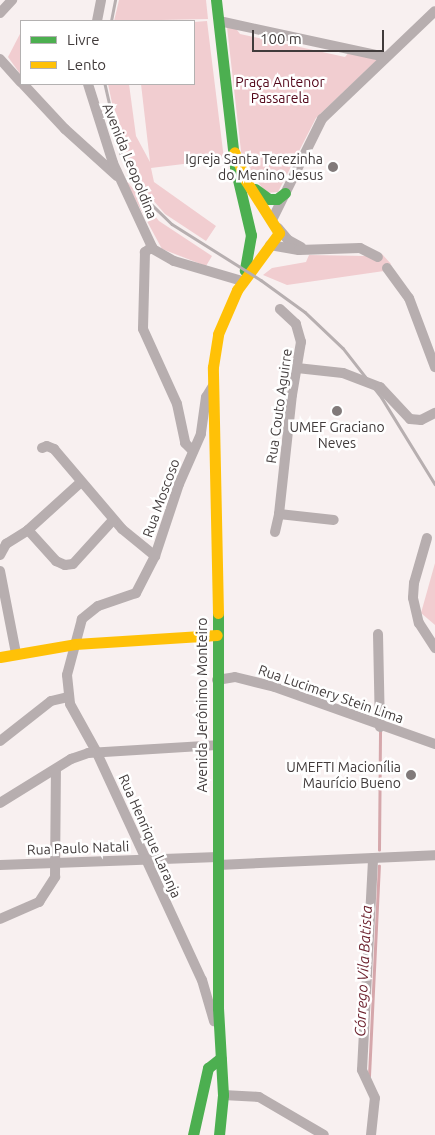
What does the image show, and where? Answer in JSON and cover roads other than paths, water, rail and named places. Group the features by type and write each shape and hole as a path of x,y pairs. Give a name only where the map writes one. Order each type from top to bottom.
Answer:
{"street":[{"path":"0,13 12,0"},
{"path":"97,20 101,0"},
{"name":"Avenida Jerônimo Monteiro","path":"216,0 234,152 251,236 242,281 218,334 213,386 217,635 219,1039 223,1095 219,1135"},
{"path":"270,245 278,238 275,224 285,193 322,119 435,11"},
{"path":"219,21 386,57"},
{"path":"0,59 20,81"},
{"path":"24,85 65,129 119,178"},
{"name":"Avenida Leopoldina","path":"88,85 119,178 152,247"},
{"name":"Avenida Jerônimo Monteiro","path":"234,152 246,181 275,224"},
{"path":"246,181 269,199 277,199 285,193"},
{"path":"307,248 292,243 275,224 262,218 256,222 251,236 257,244 307,248 365,248 378,257"},
{"name":"Avenida Jerônimo Monteiro","path":"242,281 270,245"},
{"path":"152,247 174,261 242,281"},
{"name":"Rua Moscoso","path":"75,644 82,619 98,606 136,593 155,556 193,451 185,443 176,404 143,329 145,252 152,247"},
{"path":"387,268 409,298 434,361"},
{"name":"Rua Couto Aguirre","path":"275,532 279,514 300,332 280,309"},
{"path":"297,368 343,373 380,387 410,419 421,420 435,413"},
{"path":"193,451 203,429 206,397 213,386"},
{"path":"42,448 47,446 54,449 80,483 113,520 155,556"},
{"path":"0,555 6,544 28,530 80,483"},
{"path":"279,514 334,520"},
{"path":"28,530 56,560 65,565 73,564 113,520"},
{"path":"427,538 414,584 413,598 419,623 435,648"},
{"path":"0,570 18,653"},
{"path":"11,606 18,653"},
{"path":"378,634 380,727"},
{"path":"0,657 75,644 217,635"},
{"name":"Rua Henrique Laranja","path":"75,644 67,675 68,698 96,751 144,859 202,980 219,1039"},
{"name":"Rua Lucimery Stein Lima","path":"217,680 235,677 260,683 380,727 435,744"},
{"path":"0,741 4,733 51,701 68,698"},
{"path":"0,804 71,759 96,751 217,746"},
{"path":"0,919 39,902 52,883 56,863 56,770"},
{"name":"Rua Paulo Natali","path":"0,865 144,859 218,861 435,855"},
{"path":"371,1135 375,1098 362,1070 373,858"},
{"path":"193,1135 208,1068 221,1058"},
{"path":"223,1095 259,1097 324,1135"}],"waterway":[{"name":"Córrego Vila Batista","path":"379,850 380,730"},
{"name":"Córrego Vila Batista","path":"369,1076 379,866"}],"railway":[{"path":"111,20 115,0"},
{"path":"105,85 121,154 145,198 172,224 261,280 305,312 343,348 382,398 435,484"}],"place":[{"name":"Igreja Santa Terezinha do Menino Jesus","path":"333,167"},
{"name":"UMEF Graciano Neves","path":"337,411"},
{"name":"UMEFTI Macionília Maurício Bueno","path":"411,775"}],"park label":[{"name":"Praça Antenor Passarela","path":"280,90"}]}
